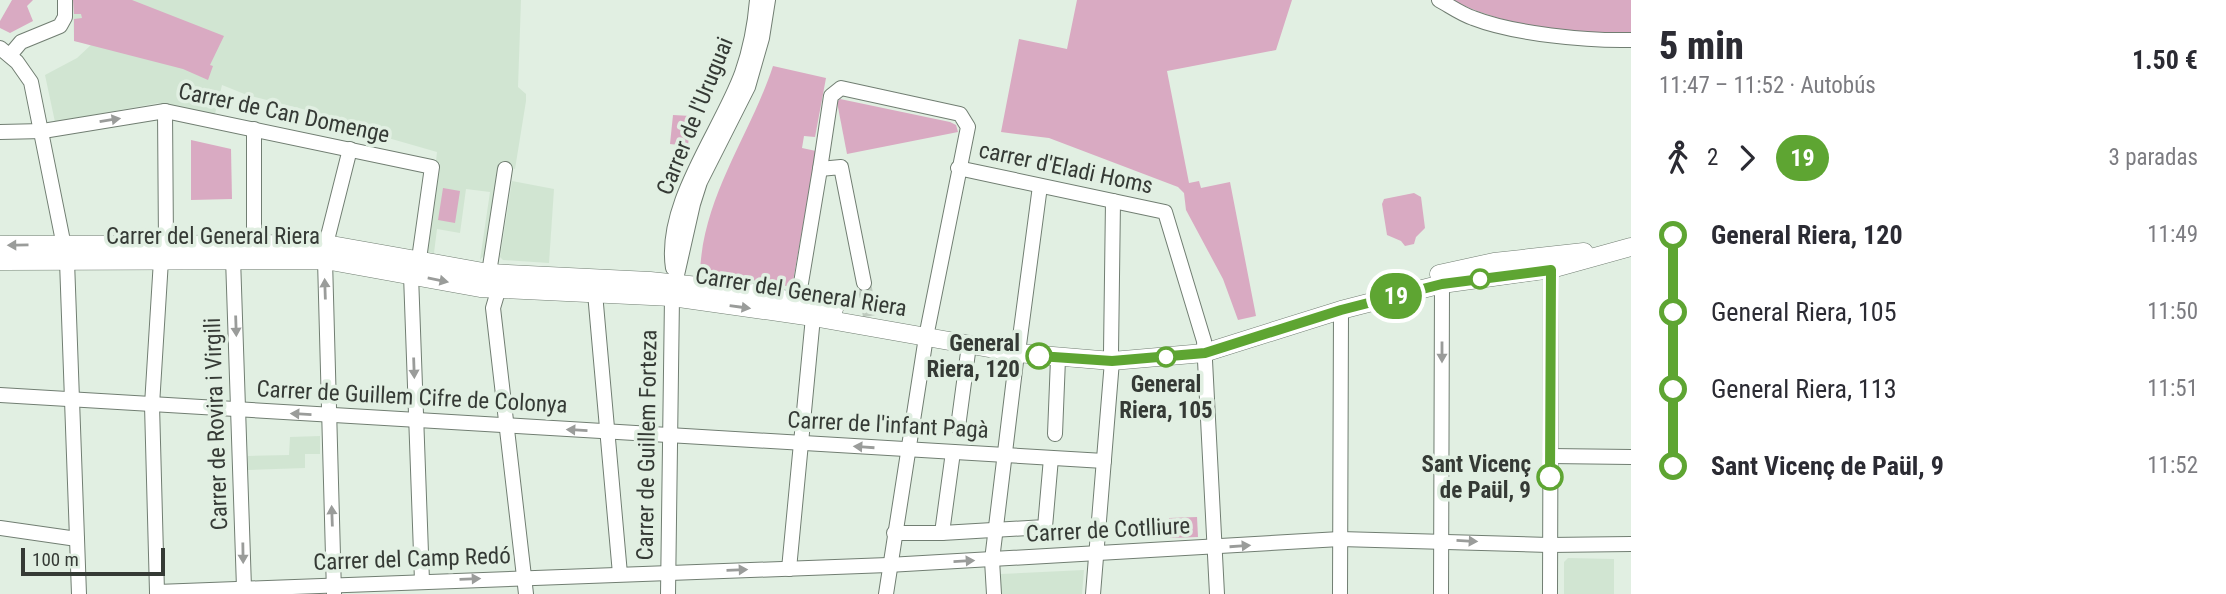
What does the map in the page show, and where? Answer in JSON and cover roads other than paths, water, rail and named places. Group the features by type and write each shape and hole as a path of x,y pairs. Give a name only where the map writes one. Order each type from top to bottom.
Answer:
{"main road":[{"name":"Carrer del General Riera","path":"163,252 254,242 307,243 347,263 798,301 969,345 1111,357"},
{"name":"Carrer del General Riera","path":"0,245 66,253"},
{"name":"Carrer del General Riera","path":"0,261 66,253 163,252 233,258 326,252 415,267 498,291 595,293 674,290 813,317 1018,349 1058,359 1111,357 1204,347 1442,284 1627,248"},
{"name":"Carrer del General Riera","path":"1204,347 1439,274 1551,262"}],"street":[{"path":"65,0 65,17 60,26 5,51 31,82 66,253 79,594"},
{"name":"Carrer de l'Uruguai","path":"674,290 674,240 689,181 742,73 757,0"},
{"name":"Carrer de l'Uruguai","path":"674,290 693,204 751,79 768,0"},
{"path":"1439,0 1473,18 1513,27 1598,41 1631,40"},
{"path":"798,301 831,96 841,88 960,114 968,127 927,333 888,565 886,594"},
{"path":"157,593 152,405 163,252 165,111"},
{"name":"Carrer de Can Domenge","path":"0,131 43,131 165,111 432,167 415,267"},
{"path":"254,130 254,242"},
{"path":"334,589 326,252 350,149"},
{"path":"820,169 841,167 864,283"},
{"name":"carrer d'Eladi Homs","path":"958,168 1165,212 1204,347"},
{"path":"489,273 505,169"},
{"path":"994,594 992,560 995,531 1041,186"},
{"path":"1093,594 1111,357 1112,201"},
{"name":"Carrer de Rovira i Virgili","path":"233,258 244,588"},
{"path":"1550,594 1551,262"},
{"path":"415,267 415,421 422,581"},
{"path":"1441,594 1442,284"},
{"name":"Carrer de Guillem Forteza","path":"668,594 674,290"},
{"path":"498,291 493,308 526,594"},
{"path":"595,293 620,574"},
{"path":"1340,594 1341,310"},
{"path":"789,569 813,317"},
{"path":"958,427 969,345"},
{"path":"1204,347 1217,594"},
{"path":"1055,434 1058,359"},
{"name":"Carrer de Guillem Cifre de Colonya","path":"0,395 670,436"},
{"name":"Carrer de l'infant Pagà","path":"670,436 1104,461"},
{"path":"942,533 953,452"},
{"path":"1550,456 1631,457"},
{"path":"894,533 1045,527 1051,458"},
{"path":"0,528 77,539"},
{"name":"Carrer de Cotlliure","path":"668,572 992,560 1340,539 1549,545 1631,544"},
{"name":"Carrer del Camp Redó","path":"157,593 244,588 334,589 422,581 668,572"}],"tunnel":[{"path":"864,283 870,316"}],"place":[{"name":"General Riera, 120","path":"1039,356"},
{"name":"General Riera, 105","path":"1166,357"},
{"name":"Sant Vicenç de Paül, 9","path":"1550,477"}]}
